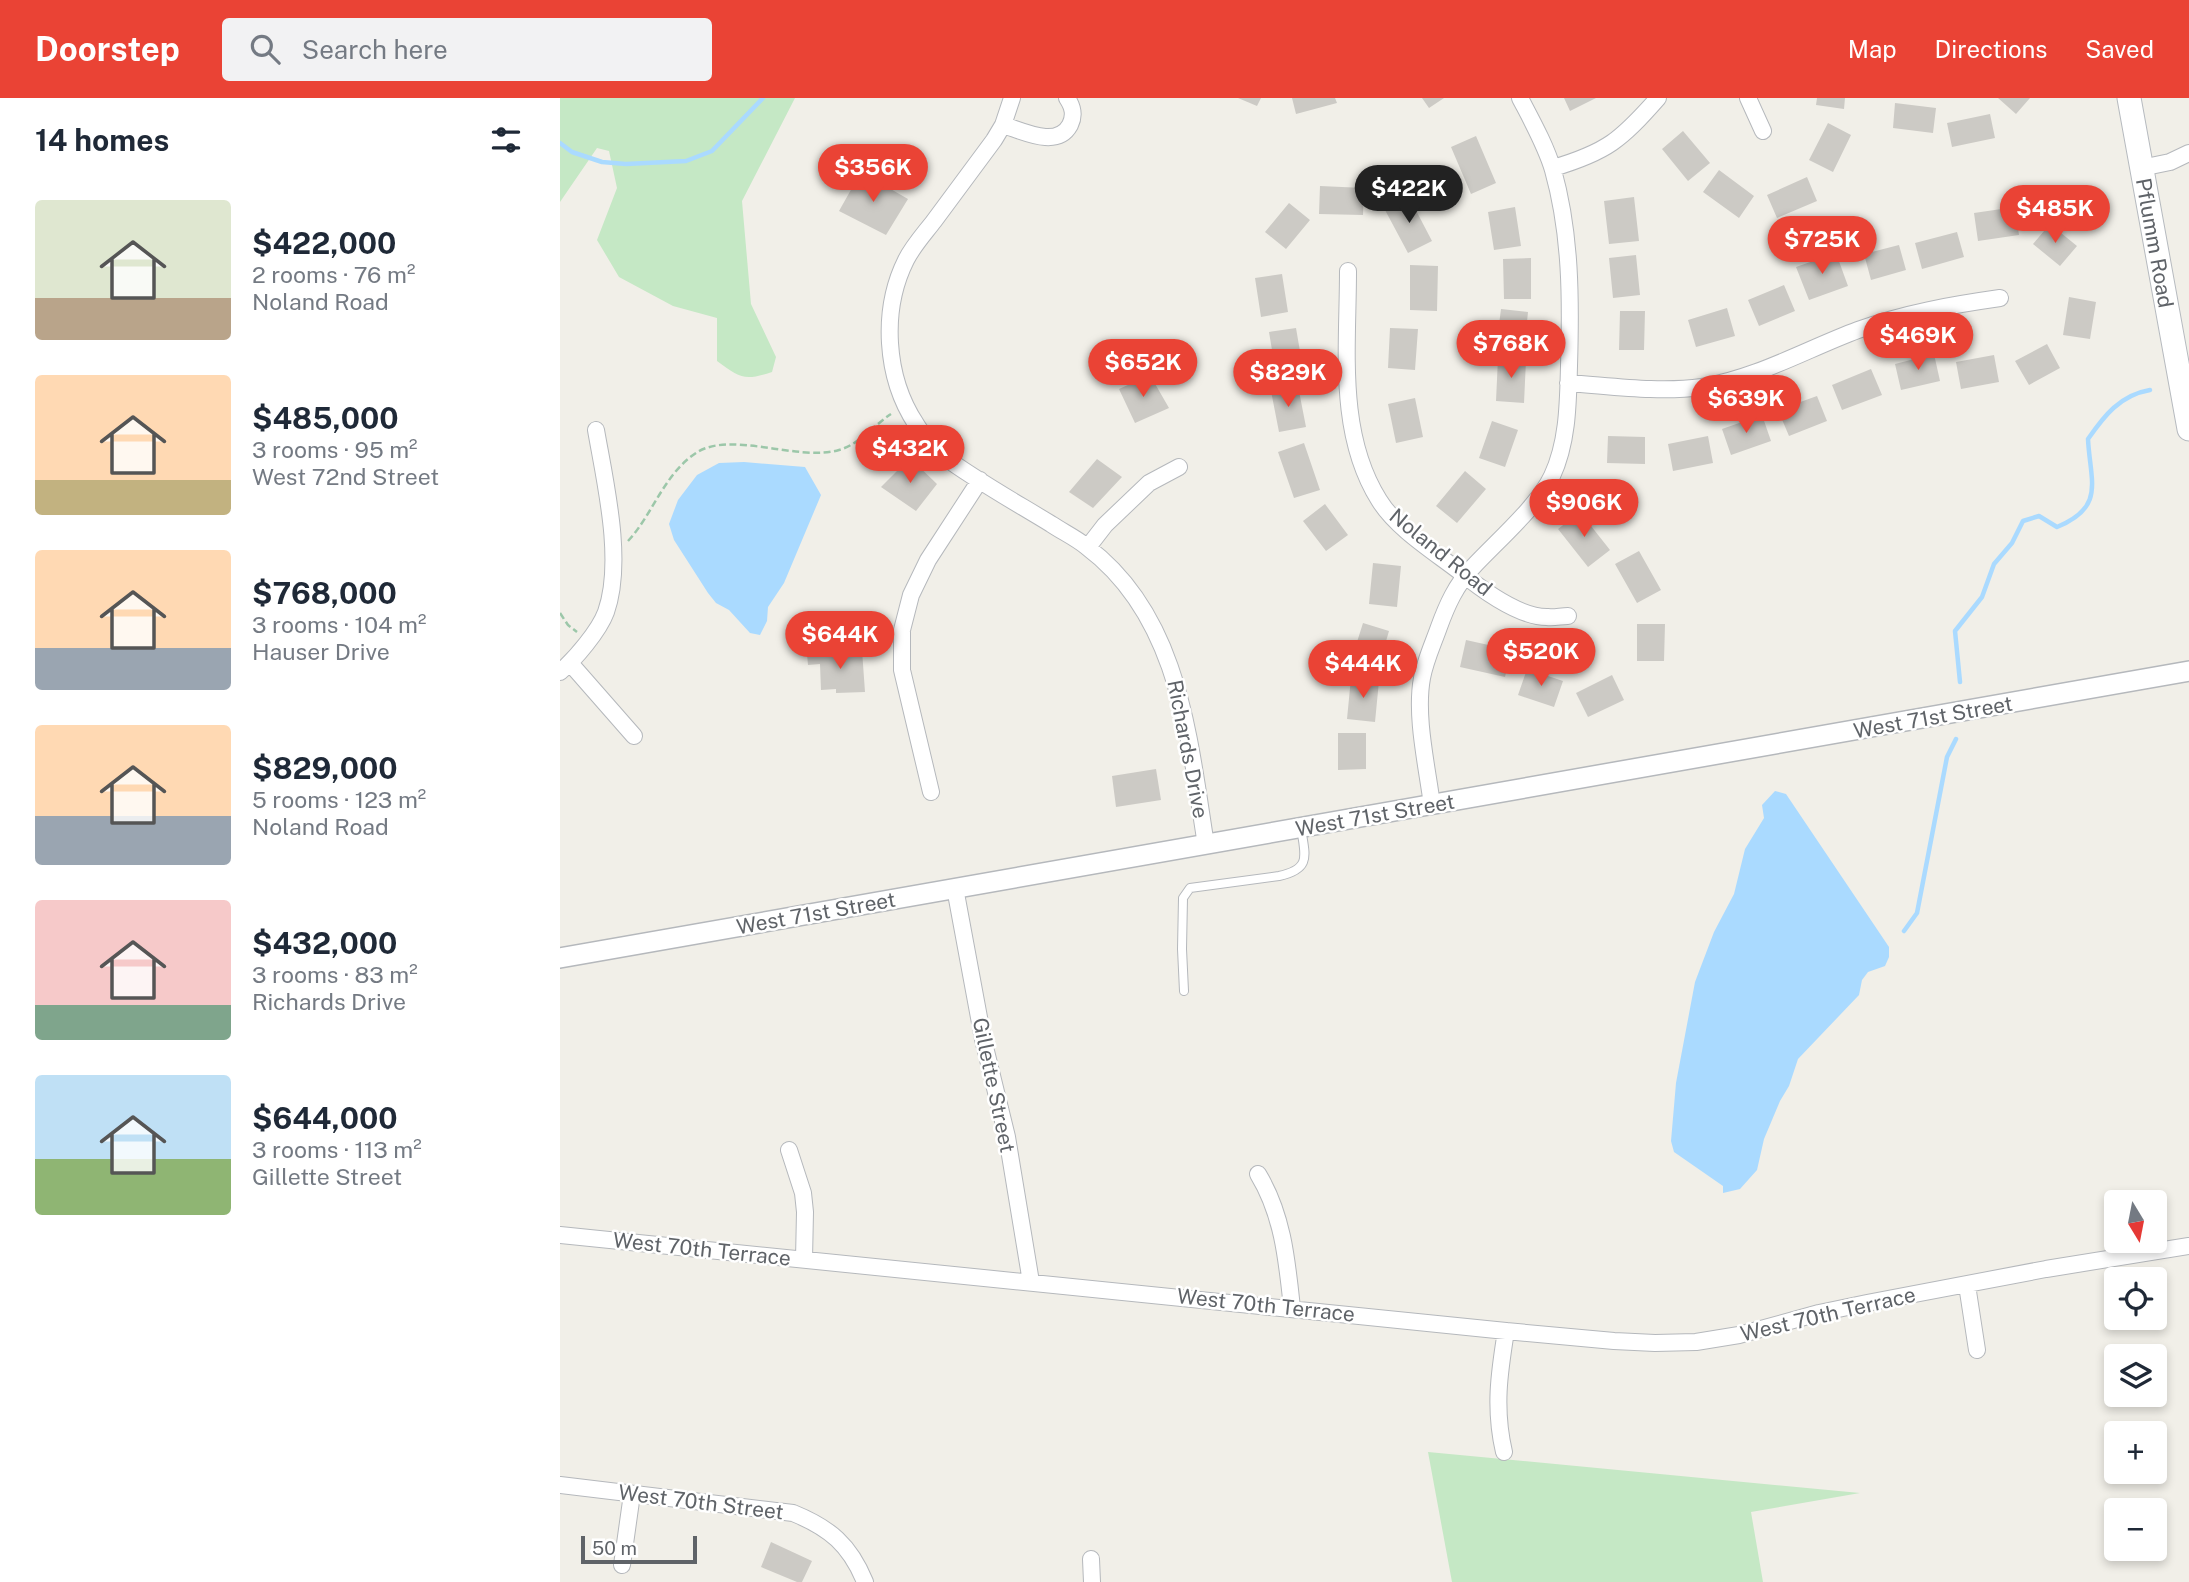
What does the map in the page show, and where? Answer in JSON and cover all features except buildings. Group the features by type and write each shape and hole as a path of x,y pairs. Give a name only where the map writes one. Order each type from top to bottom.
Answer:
{"main road":[{"name":"Pflumm Road","path":"2129,98 2189,429"}],"street":[{"name":"Richards Drive","path":"1012,98 1003,125 907,257 897,279 890,313 890,348 894,367 906,405 915,422 943,456 1088,547 1132,593 1159,640 1182,703 1206,845"},
{"path":"1003,125 1049,138 1058,137 1066,130 1073,116 1073,108 1068,98"},
{"path":"1432,805 1421,717 1422,678 1449,600 1465,576 1531,507 1553,474 1561,451 1568,383 1569,268 1563,216 1553,169 1520,98"},
{"path":"1553,169 1583,159 1620,139 1658,98"},
{"path":"1748,98 1763,131"},
{"path":"2141,168 2170,162 2189,153"},
{"name":"Noland Road","path":"1348,271 1348,378 1351,417 1361,462 1380,502 1410,533 1465,576 1515,609 1545,618 1568,616"},
{"path":"1568,383 1661,389 1702,387 1754,372 1889,319 1949,305 2000,298"},
{"path":"596,430 612,537 612,581 605,614 565,667 634,736"},
{"path":"1088,547 1105,524 1149,483 1179,467"},
{"path":"931,792 902,670 902,630 911,595 928,560 980,480"},
{"name":"West 71st Street","path":"560,958 2189,671"},
{"name":"Gillette Street","path":"955,888 983,1039 1007,1137 1031,1282"},
{"path":"789,1150 803,1193 804,1259"},
{"path":"1258,1174 1269,1193 1283,1237 1292,1308"},
{"name":"West 70th Terrace","path":"560,1235 1506,1331 1655,1343 1696,1342 1739,1335 1867,1303 2046,1269 2189,1246"},
{"path":"1967,1285 1977,1350"},
{"path":"1504,1452 1498,1428 1497,1406 1506,1331"},
{"name":"West 70th Street","path":"560,1485 793,1513 816,1522 836,1536 858,1565 865,1582"},
{"path":"622,1565 632,1494"},
{"path":"1091,1559 1092,1582"}],"lane":[{"path":"1184,990 1181,948 1184,893 1190,888 1279,876 1300,868 1305,858 1301,828"}],"path":[{"path":"612,558 632,537 677,470 693,454 705,447 734,444 817,454 838,451 850,446 906,405"},
{"path":"560,613 568,625 587,641"}],"green space":[{"path":"560,98 795,98 742,201 751,304 776,357 772,372 748,377 731,371 717,361 717,318 673,306 619,277 597,240 617,188 609,151 597,148 560,202"},
{"path":"1428,1452 1860,1493 1751,1512 1763,1582 1452,1582"}],"water":[{"path":"744,462 805,467 821,495 784,583 768,607 767,621 760,635 750,633 729,610 716,603 674,540 669,524 678,500 697,475 719,463"},
{"path":"1775,791 1786,794 1889,947 1889,957 1885,966 1868,972 1862,980 1859,995 1798,1059 1789,1086 1764,1139 1757,1170 1740,1189 1723,1193 1723,1186 1674,1152 1671,1141 1676,1083 1695,982 1714,932 1734,894 1745,849 1764,818 1762,805"}],"waterway":[{"path":"560,143 572,152 602,162 626,164 686,161 712,151 763,98"},
{"path":"1960,682 1955,631 1982,597 1994,564 2012,543 2023,521 2039,516 2057,527 2083,511 2092,491 2088,439 2121,402 2150,390"},
{"path":"1904,931 1917,913 1947,757 1956,739"}]}
